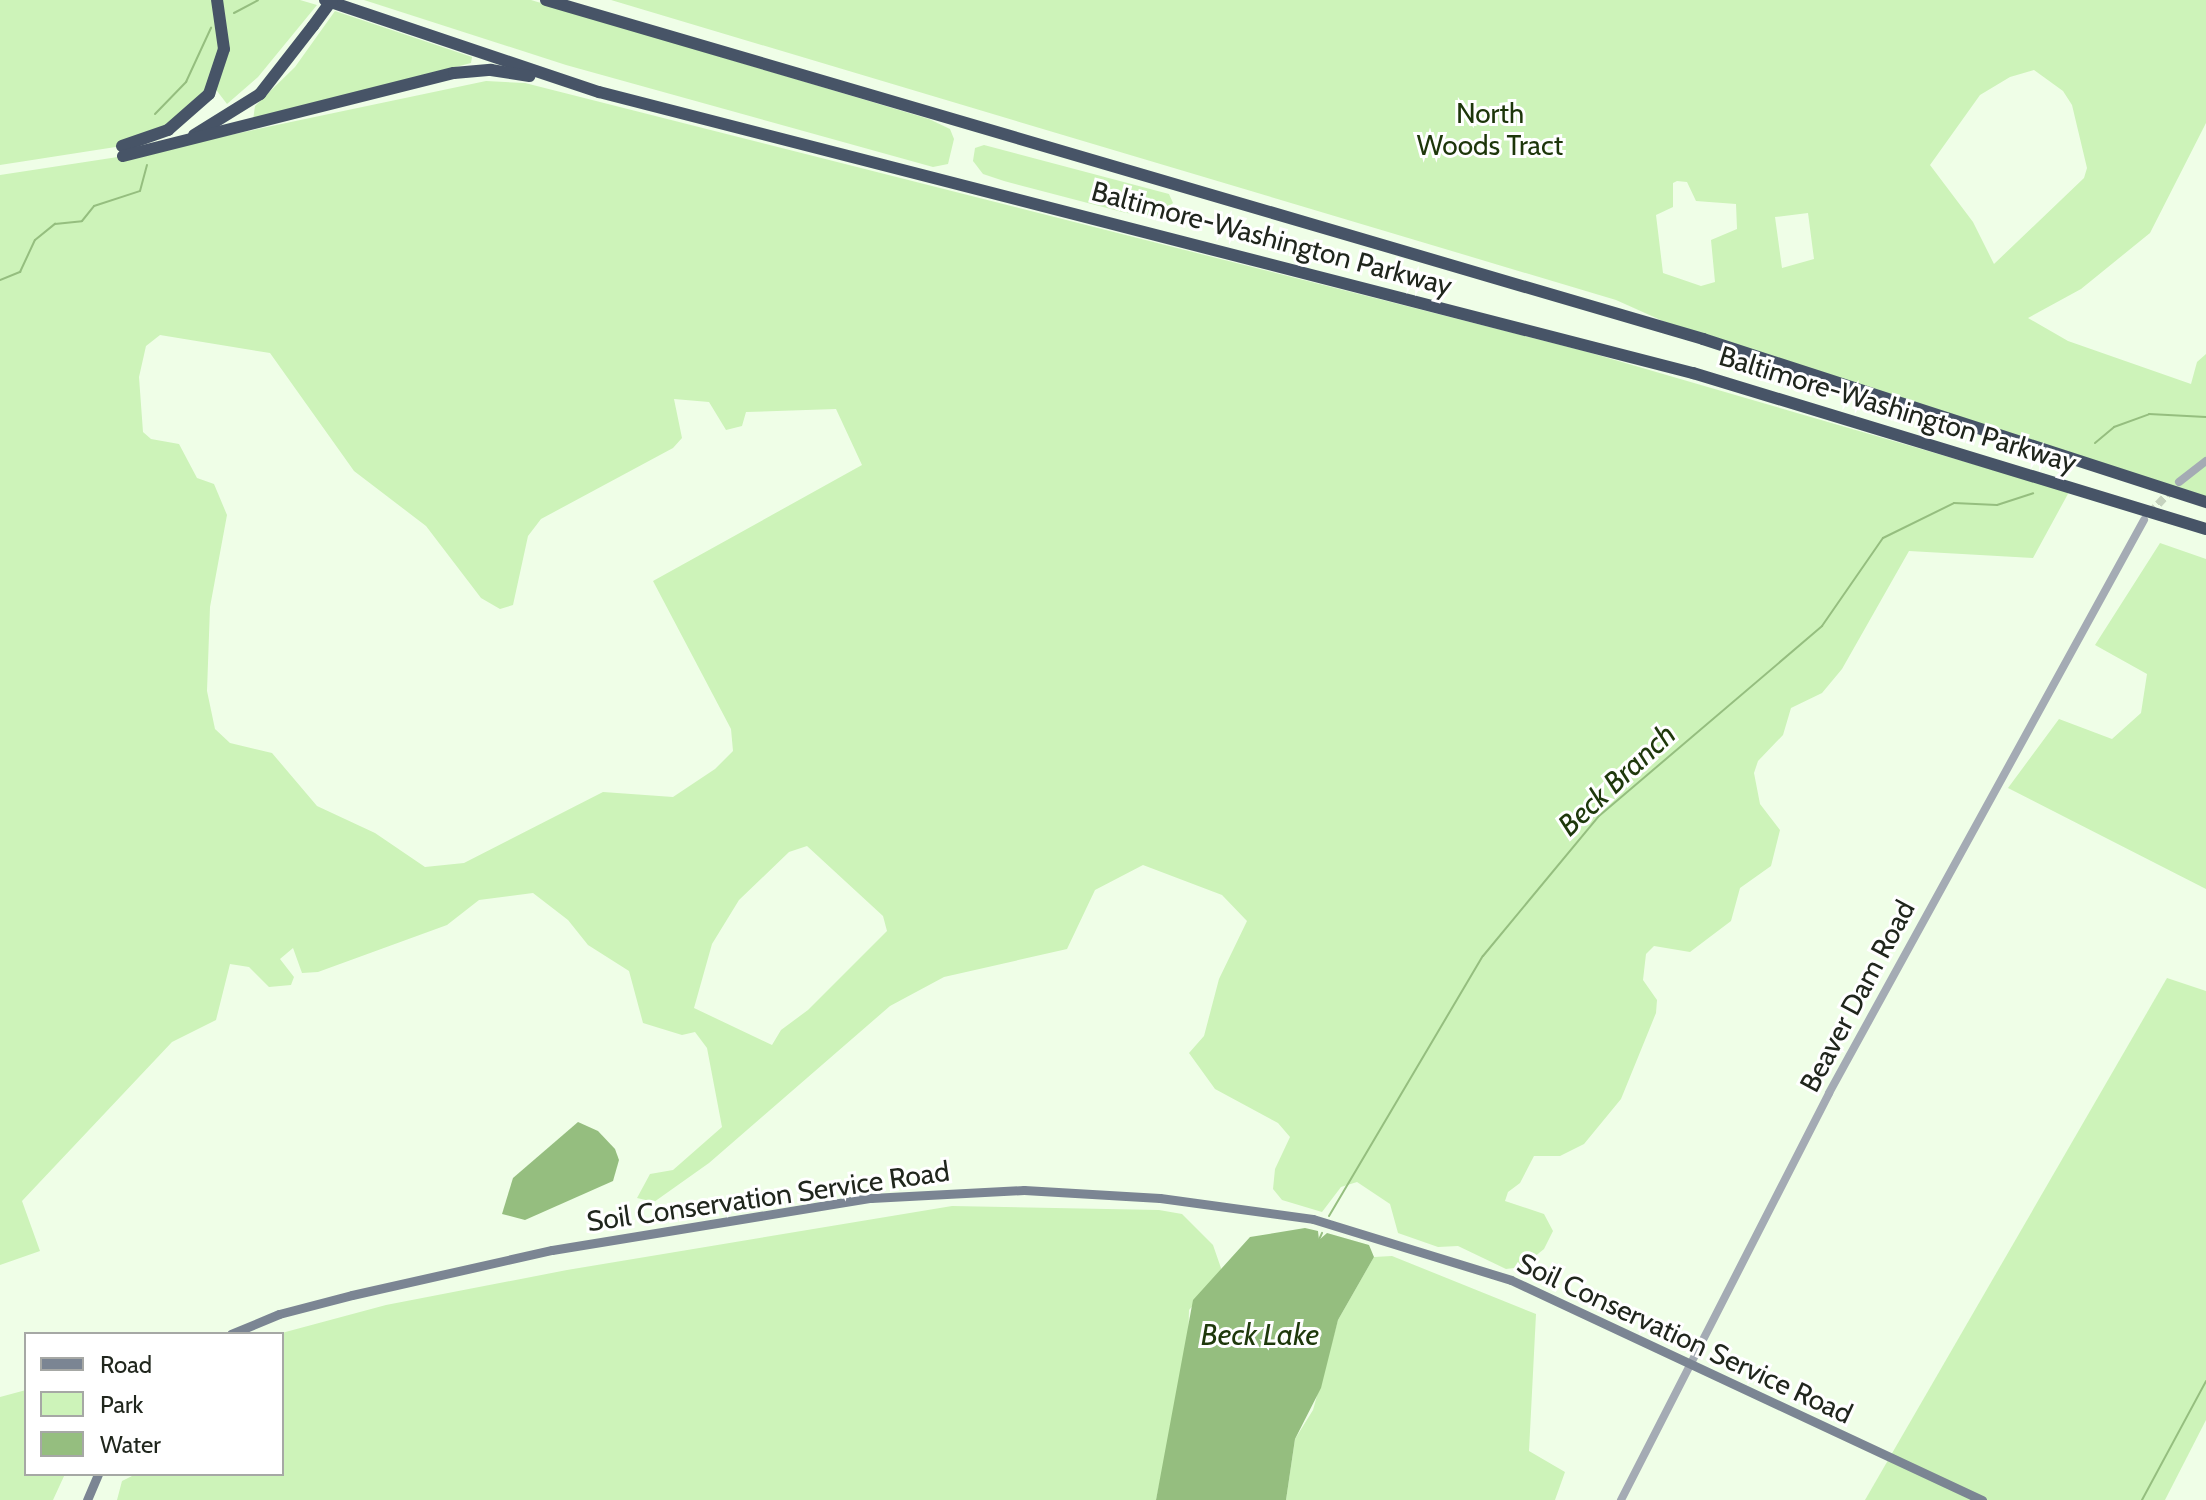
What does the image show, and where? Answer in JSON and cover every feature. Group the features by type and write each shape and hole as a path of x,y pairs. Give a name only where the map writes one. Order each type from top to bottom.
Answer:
{"highway":[{"path":"123,151 168,130 209,94 224,49 217,0"},
{"name":"Baltimore-Washington Parkway","path":"325,0 599,92 1693,373 2206,529"},
{"path":"123,151 196,126 277,72 332,0"},
{"name":"Baltimore-Washington Parkway","path":"546,0 1730,348 2206,502"},
{"path":"123,151 473,71 510,71 599,92"}],"main road":[{"name":"Soil Conservation Service Road","path":"236,1332 279,1314 352,1295 587,1244 907,1194 1024,1190 1160,1198 1328,1223 1511,1280 1689,1359 1982,1500"},
{"path":"87,1500 97,1476"}],"street":[{"path":"2179,482 2206,461"},
{"name":"Beaver Dam Road","path":"1621,1500 1689,1359 2144,520"}],"green space":[{"path":"0,0 300,0 317,5 258,77 227,104 214,87 186,118 122,146 0,165"},
{"path":"364,0 531,0 929,119 950,129 954,139 948,164 933,167 566,65"},
{"name":"North Woods Tract","path":"611,0 2206,0 2206,123 2150,233 2081,289 2028,318 2068,341 2191,384 2197,362 2206,354 2206,502 1703,339 1616,300","holes":["2034,70 2063,91 2072,105 2087,168 2084,178 1994,264 1973,222 1930,165 1980,95 2010,77","1687,182 1696,201 1736,204 1737,229 1711,240 1715,282 1701,286 1663,273 1656,215 1673,207 1673,183","1808,213 1814,259 1782,268 1775,217"]},
{"path":"335,11 472,57 471,63 253,120 255,106 295,67"},
{"path":"486,81 525,83 1584,351 2069,492 2033,558 1909,551 1842,669 1822,693 1791,708 1783,735 1758,761 1754,773 1760,804 1780,830 1771,866 1740,888 1731,921 1690,952 1654,946 1646,954 1643,980 1657,1000 1656,1013 1621,1099 1584,1144 1560,1156 1534,1156 1520,1183 1508,1192 1505,1201 1544,1214 1553,1231 1544,1249 1522,1267 1506,1269 1458,1246 1438,1247 1398,1233 1390,1204 1357,1182 1341,1187 1322,1212 1282,1200 1273,1189 1275,1169 1290,1137 1278,1123 1215,1089 1189,1053 1204,1036 1219,979 1247,921 1222,895 1143,865 1095,890 1067,949 944,977 890,1006 709,1163 654,1202 637,1198 650,1174 673,1170 722,1127 707,1048 695,1032 682,1035 643,1023 629,971 588,945 568,920 533,893 479,900 447,925 318,972 302,973 293,948 280,959 294,977 291,985 269,987 249,967 230,964 216,1020 172,1042 22,1201 40,1251 0,1265 0,175 144,153","holes":["160,335 270,353 354,471 426,526 481,598 500,609 513,605 528,536 541,519 673,448 682,438 674,399 709,402 726,430 742,426 746,412 836,409 862,465 653,581 731,729 733,751 715,769 673,797 603,792 464,863 425,867 375,833 317,806 272,753 230,743 215,729 207,691 210,607 227,515 214,484 197,478 179,444 151,439 143,432 139,377 146,346","807,846 883,916 887,931 808,1010 781,1030 772,1045 694,1008 712,944 739,900 789,852"]},
{"path":"984,145 1169,194 1173,203 1157,216 1126,213 1004,181 983,174 973,161 975,148"},
{"path":"2160,543 2206,559 2206,889 2008,788 2059,719 2112,739 2141,713 2147,674 2095,645"},
{"path":"2167,978 2206,991 2206,1420 2165,1500 1865,1500"},
{"path":"952,1206 1159,1210 1182,1214 1213,1245 1222,1271 1189,1310 1188,1350 1156,1500 117,1500 122,1481 132,1476 284,1476 284,1332 386,1305 567,1270"},
{"path":"1392,1256 1536,1314 1529,1451 1565,1472 1555,1500 1286,1500 1295,1439 1313,1410 1338,1320 1374,1257"},
{"path":"24,1391 24,1476 64,1476 53,1500 0,1500 0,1397"}],"water":[{"path":"578,1122 598,1131 615,1149 619,1160 613,1181 525,1220 502,1214 513,1178"},
{"name":"Beck Lake","path":"1305,1228 1318,1231 1319,1240 1327,1233 1369,1245 1374,1257 1338,1320 1321,1388 1295,1439 1286,1500 1156,1500 1193,1300 1250,1237"}],"waterway":[{"path":"234,13 258,0"},
{"path":"155,114 186,82 211,28"},
{"path":"0,280 20,272 35,240 55,224 82,221 94,206 140,191 147,165"},
{"name":"Beck Branch","path":"2095,443 2114,427 2149,414 2206,417"},
{"name":"Beck Branch","path":"1329,1216 1483,956 1599,816 1822,626 1883,538 1954,503 1997,505 2033,493"},
{"name":"Beck Branch","path":"1318,1242 1322,1233"},
{"path":"2142,1500 2206,1381"}],"tunnel":[{"path":"2150,513 2173,488"}]}
